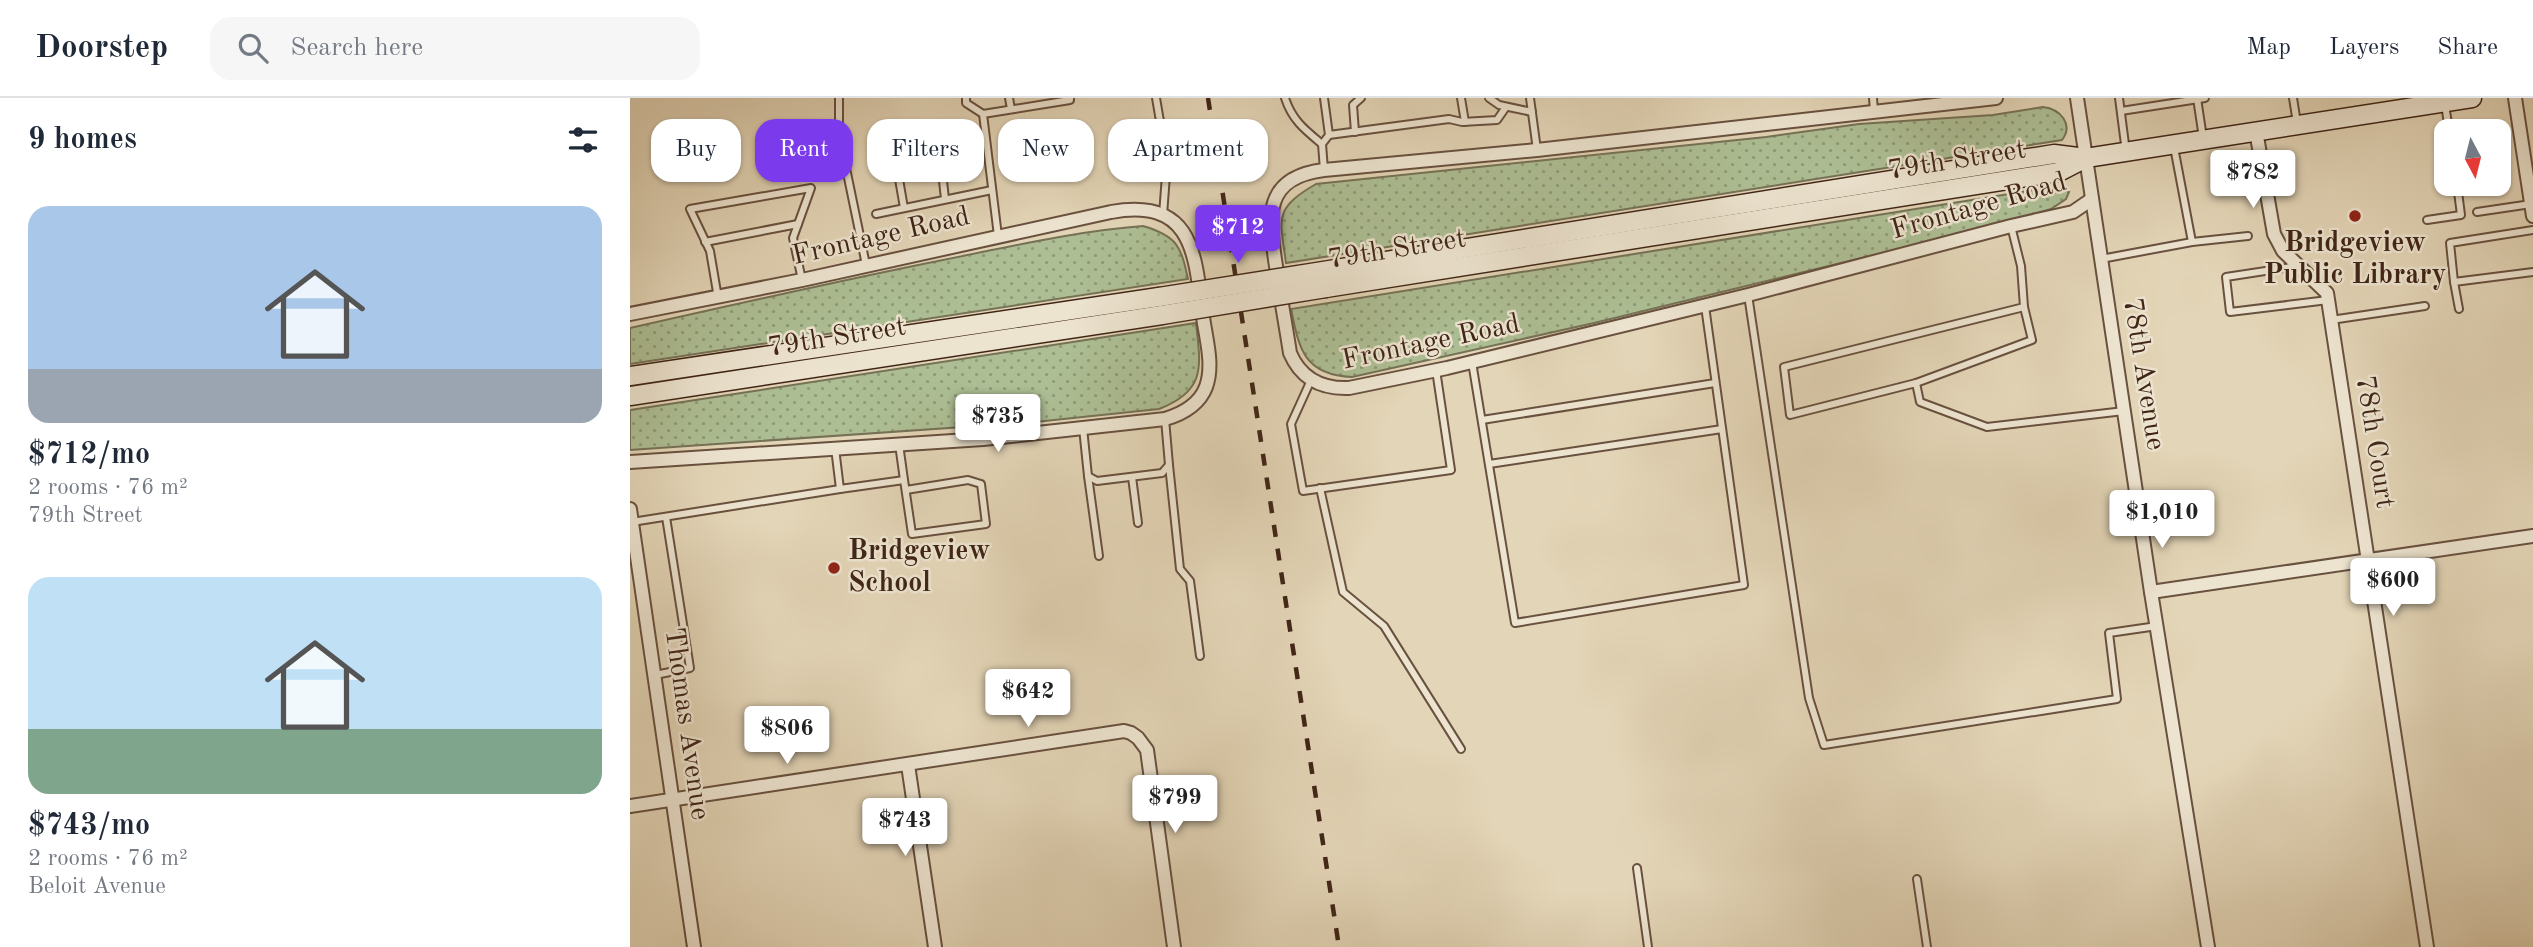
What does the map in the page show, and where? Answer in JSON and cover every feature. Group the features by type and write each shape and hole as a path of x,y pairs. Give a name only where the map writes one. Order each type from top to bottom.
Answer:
{"main road":[{"name":"79th Street","path":"630,396 1324,279 2047,174 2059,172 2086,158 2298,125 2416,102 2472,98"},
{"name":"79th Street","path":"630,376 1160,306"}],"street":[{"name":"Frontage Road","path":"1996,98 1874,105 1537,150 1324,170 1299,175 1285,185 1269,221 1290,354 1298,370 1311,380 1336,389 1349,388 1472,362 1748,295 2073,212 2092,199"},
{"name":"78th Avenue","path":"2077,98 2151,592 2208,947"},
{"path":"2515,98 2532,208"},
{"path":"2256,131 2274,234 2283,251 2327,293 2328,300"},
{"name":"Frontage Road","path":"630,314 718,298 1127,209 1150,210 1163,215"},
{"path":"630,463 983,439 1165,419 1188,409 1198,400 1205,388 1209,361 1192,248 1188,236 1180,226 1163,215"},
{"name":"78th Court","path":"2328,300 2427,947"},
{"name":"Thomas Avenue","path":"631,516 694,947"},
{"path":"2151,592 2533,536"},
{"path":"630,806 1124,731 1138,738 1147,750 1174,947"},
{"path":"908,765 935,947"}],"lane":[{"path":"839,98 839,134 866,265"},
{"path":"966,98 966,103 983,114 1070,98"},
{"path":"1009,98 1011,109"},
{"path":"1156,98 1167,162 1163,215"},
{"path":"1285,98 1290,113 1301,127 1322,144"},
{"path":"1324,98 1329,135"},
{"path":"1355,132 1353,105 1361,98"},
{"path":"1461,98 1465,122"},
{"path":"1489,98 1499,105 1532,113"},
{"path":"1530,98 1537,150"},
{"path":"2119,98 2126,152"},
{"path":"2121,111 2205,98"},
{"path":"2293,98 2298,125"},
{"path":"2197,99 2204,140"},
{"path":"2445,102 2447,119"},
{"path":"1324,170 1322,144 1329,135 1450,119 1465,122 1497,120 1506,107"},
{"path":"983,114 998,236"},
{"path":"2174,145 2192,242"},
{"path":"899,182 904,208"},
{"path":"943,182 945,199"},
{"path":"718,298 710,251 690,209 811,188 793,238 802,280"},
{"path":"876,214 992,190"},
{"path":"2427,220 2461,215 2459,196"},
{"path":"2477,212 2532,208"},
{"path":"705,242 798,225"},
{"path":"2011,226 2021,266 2024,307 2032,340 1916,383 1790,415 1784,367 2024,307"},
{"path":"2459,309 2450,243 2533,230"},
{"path":"2101,259 2192,242 2248,236"},
{"path":"2298,266 2226,277 2230,312 2328,300"},
{"path":"2455,282 2533,272"},
{"path":"1748,295 1809,698 1824,745 2117,699 2109,633 2157,626"},
{"path":"1472,362 1516,623 1744,585 1704,306"},
{"path":"2331,320 2425,306"},
{"path":"1311,380 1292,425 1303,491 1451,470 1436,370"},
{"path":"1482,421 1715,383"},
{"path":"1916,383 1920,402 1987,427 2124,411"},
{"path":"1165,419 1180,569 1190,581 1200,656"},
{"path":"1083,428 1099,556"},
{"path":"1489,464 1722,429"},
{"path":"899,444 912,534 986,524 981,484 968,480 906,489"},
{"path":"835,448 839,489"},
{"path":"1088,476 1097,481 1162,473 1168,465"},
{"path":"1132,477 1138,523"},
{"path":"631,516 666,517 904,480"},
{"path":"1320,488 1343,592 1384,626 1461,749"},
{"path":"653,676 690,668 666,517"},
{"path":"1637,868 1648,947"},
{"path":"1917,879 1927,947"}],"green space":[{"path":"2043,107 2060,114 2066,123 2062,140 1286,263 1282,225 1286,208 1316,184 1766,137 1859,124 1993,115"},
{"path":"2046,188 2061,188 2069,192 2066,199 2051,209 1952,236 1594,323 1352,377 1323,371 1314,365 1301,348 1291,309"},
{"path":"1143,226 1163,234 1176,244 1188,279 630,364 630,328 1021,244 1094,231"},
{"path":"1196,323 1199,352 1197,376 1185,394 1159,409 1035,422 630,450 630,410"}],"railway":[{"path":"1208,98 1339,947"}],"place":[{"name":"Bridgeview Public Library","path":"2355,216"},
{"name":"Bridgeview School","path":"834,568"}]}
